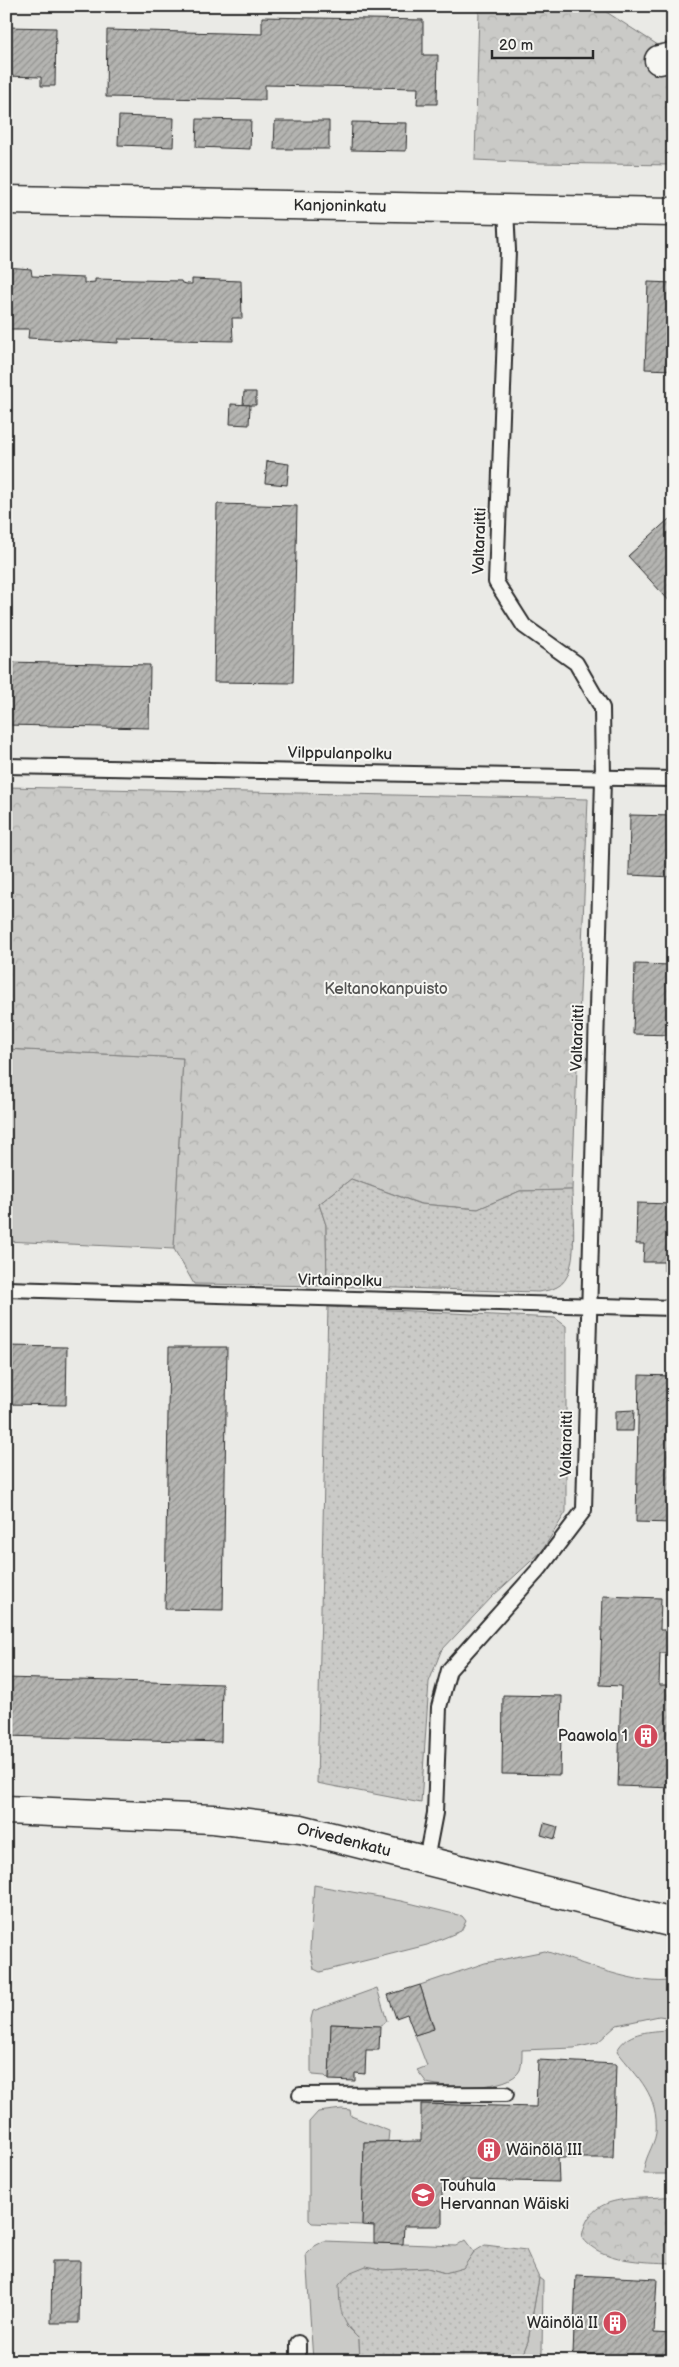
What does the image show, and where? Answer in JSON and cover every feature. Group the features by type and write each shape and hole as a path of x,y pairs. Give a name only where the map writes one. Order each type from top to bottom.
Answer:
{"street":[{"name":"Kanjoninkatu","path":"6,200 673,212"},
{"name":"Orivedenkatu","path":"6,1810 213,1819 301,1829 673,1923"}],"lane":[{"name":"Valtaraitti","path":"426,1860 436,1813 439,1707 449,1670 540,1568 584,1510 602,778 602,708 576,663 524,626 496,582 508,250 506,208"},
{"name":"Vilppulanpolku","path":"6,766 673,779"},
{"name":"Virtainpolku","path":"6,1289 673,1308"},
{"path":"300,2095 506,2094"},
{"path":"298,2343 298,2361"}],"green space":[{"path":"469,6 597,6 661,47 673,61 673,165 475,160 479,12"},
{"name":"Keltanokanpuisto","path":"6,787 588,799 572,1190 520,1191 478,1209 421,1204 351,1179 319,1204 326,1225 327,1286 194,1284 174,1249 183,1058 6,1049"},
{"path":"6,1049 183,1058 174,1249 6,1241"},
{"path":"351,1179 420,1204 478,1209 520,1191 572,1190 574,1243 565,1281 550,1290 538,1292 327,1286 326,1225 319,1204"},
{"path":"328,1307 555,1318 566,1326 566,1512 542,1551 493,1596 441,1651 429,1682 421,1803 317,1783"},
{"path":"314,1885 401,1901 462,1916 466,1921 461,1931 427,1945 320,1972 314,1969 310,1949"},
{"path":"545,1951 627,1977 644,1980 673,1980 673,2018 659,2016 617,2025 597,2043 574,2048 522,2050 520,2070 514,2077 504,2082 462,2087 427,2083 417,2070 427,2066 415,2035 434,2028 420,1985 485,1963"},
{"path":"377,1988 387,2021 380,2026 331,2024 329,2080 325,2076 313,2075 311,2071 311,2019 313,2011"},
{"path":"665,2030 673,2032 673,2174 644,2174 645,2163 656,2133 654,2108 646,2088 617,2051 631,2037 638,2034"},
{"path":"350,2110 351,2116 389,2131 388,2141 364,2142 362,2225 312,2223 309,2220 309,2122 318,2112"},
{"path":"673,2196 673,2263 636,2261 611,2256 599,2251 582,2237 586,2222 594,2211 604,2205 630,2199"},
{"path":"465,2240 474,2252 463,2269 445,2273 427,2268 383,2270 366,2266 346,2326 359,2339 360,2361 313,2361 306,2254 313,2247 324,2241 456,2246"},
{"path":"485,2245 526,2250 539,2278 528,2341 520,2361 360,2361 359,2339 342,2315 340,2302 339,2285 351,2272 366,2266 383,2270 427,2268 445,2273 463,2268 474,2252"},
{"path":"539,2278 543,2281 542,2352 539,2361 520,2361 528,2341"}],"building":[{"path":"262,17 423,20 423,55 438,55 437,104 417,104 418,88 265,85 265,100 106,97 107,30 262,34"},
{"path":"6,27 56,28 55,86 41,86 41,77 6,76"},
{"path":"119,116 174,118 173,147 118,145"},
{"path":"197,119 251,120 250,149 196,147"},
{"path":"275,121 329,121 329,149 274,149"},
{"path":"352,122 407,123 406,151 351,150"},
{"path":"6,267 31,269 32,276 84,278 84,283 95,282 95,279 181,281 187,284 192,284 192,279 241,281 242,318 232,318 233,341 118,339 118,343 28,338 29,329 6,329"},
{"path":"648,282 673,283 673,370 645,369"},
{"path":"244,392 256,392 256,405 243,405"},
{"path":"231,404 250,405 249,425 230,424"},
{"path":"267,461 289,464 287,485 265,483"},
{"path":"217,504 297,506 293,683 214,682"},
{"path":"669,519 673,524 673,605 628,556"},
{"path":"6,662 150,665 149,728 6,725"},
{"path":"630,815 673,816 673,877 629,875"},
{"path":"635,964 673,965 673,1035 633,1034"},
{"path":"637,1203 673,1204 673,1271 664,1271 664,1262 643,1262 644,1244 636,1244"},
{"path":"6,1346 67,1347 66,1405 6,1404"},
{"path":"169,1347 227,1347 223,1610 165,1609"},
{"path":"639,1375 673,1376 673,1523 636,1522"},
{"path":"634,1410 633,1431 615,1431 615,1411"},
{"name":"Paawola 1","path":"603,1596 661,1598 660,1630 672,1630 672,1653 660,1653 659,1685 673,1685 673,1788 618,1786 621,1686 600,1685"},
{"path":"6,1678 222,1684 221,1742 6,1736"},
{"path":"503,1695 562,1696 560,1775 502,1774"},
{"path":"544,1823 558,1827 555,1839 541,1835"},
{"path":"420,1985 434,2029 415,2035 407,2014 396,2018 388,1995"},
{"path":"331,2024 380,2026 379,2050 366,2050 365,2074 355,2073 355,2081 329,2080"},
{"name":"Wäinölä III","path":"538,2060 616,2064 613,2158 558,2158 559,2182 462,2180 461,2189 442,2189 442,2226 404,2226 403,2244 374,2243 374,2226 362,2225 364,2142 421,2141 421,2104 536,2107"},
{"path":"52,2261 80,2261 79,2323 51,2323"},
{"name":"Wäinölä II","path":"576,2275 657,2279 654,2333 673,2334 673,2361 619,2361 619,2356 573,2354"}],"place":[{"name":"Paawola 1","path":"646,1736"},
{"name":"Wäinölä III","path":"489,2150"},
{"name":"Touhula Hervannan Wäiski","path":"423,2195"},
{"name":"Wäinölä II","path":"615,2323"}]}
